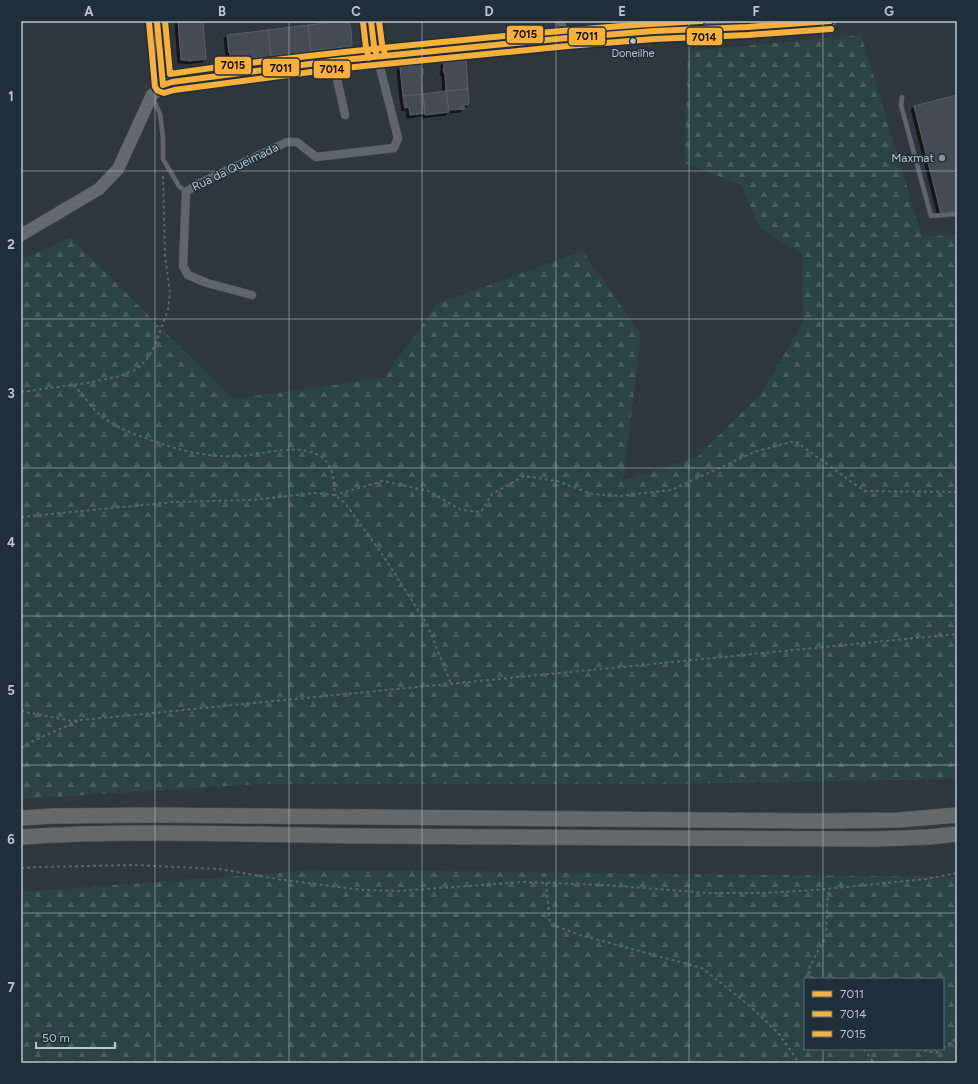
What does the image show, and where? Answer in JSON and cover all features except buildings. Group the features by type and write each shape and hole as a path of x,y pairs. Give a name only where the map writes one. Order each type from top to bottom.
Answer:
{"highway":[{"path":"21,818 55,816 154,815 819,821 899,820 957,816"},
{"path":"21,837 155,833 876,840 957,834"}],"main road":[{"name":"Rua da Queimada","path":"371,21 374,46 377,56"},
{"path":"21,235 99,189 104,184 118,169 152,95 163,85 172,82 377,56 679,26 830,21"}],"street":[{"path":"157,21 163,85"},
{"path":"560,21 567,38"},
{"name":"Rua da Queimada","path":"252,295 207,283 188,275 183,266 186,192 196,185 287,142 297,142 316,157 394,148 398,138 377,56"},
{"path":"333,61 345,115"}],"lane":[{"path":"152,95 160,114 163,138 163,159 179,186 186,192"},
{"path":"902,97 902,106 931,216 957,214"}],"path":[{"path":"21,392 87,383 120,376 137,369 148,358 154,347 168,310 170,293 165,256 163,159"},
{"path":"74,385 100,415 119,428 165,446 194,453 216,456 240,456 295,449 315,453 325,459 332,469 335,495 345,503 382,554 427,624 451,684"},
{"path":"21,517 174,502 252,500 315,493 335,495 383,481 428,490 461,510 481,512 492,494 524,476 557,481 592,494 620,496 671,490 754,452 795,441 864,491 957,492"},
{"path":"21,711 70,721 957,634"},
{"path":"21,748 35,740 80,720"},
{"path":"21,868 134,865 219,869 283,880 363,890 399,891 523,882 604,884 709,893 765,893 828,889 926,879 957,873"},
{"path":"546,883 550,924 580,935 702,968 750,1006 779,1034 799,1063"},
{"path":"812,978 808,970 826,936 828,889"},
{"path":"944,1047 957,1038"},
{"path":"865,1050 874,1063"},
{"path":"922,1050 936,1053 940,1050"}],"green space":[{"path":"861,35 922,236 957,235 957,779 670,784 259,784 21,799 21,260 71,238 232,399 384,378 437,304 583,251 641,335 623,481 697,457 760,395 803,322 802,254 760,228 741,185 685,163 688,51"},
{"path":"316,870 957,877 957,1063 21,1063 21,892"}],"transit line":[{"name":"7011","path":"157,21 163,85 172,82 333,61 567,38 654,31 748,27 830,21"},
{"name":"7015","path":"165,21 170,74 418,44 701,21"},
{"name":"7011","path":"371,21 374,46 377,56"},
{"name":"7015","path":"379,21 385,54"},
{"name":"7014","path":"149,22 155,87 158,91 164,93 174,90 334,69 568,46 654,39 748,35 831,29"},
{"name":"7014","path":"363,22 366,48 369,58"}],"place":[{"name":"Doneilhe","path":"633,41"},
{"name":"Maxmat","path":"942,158"}]}
